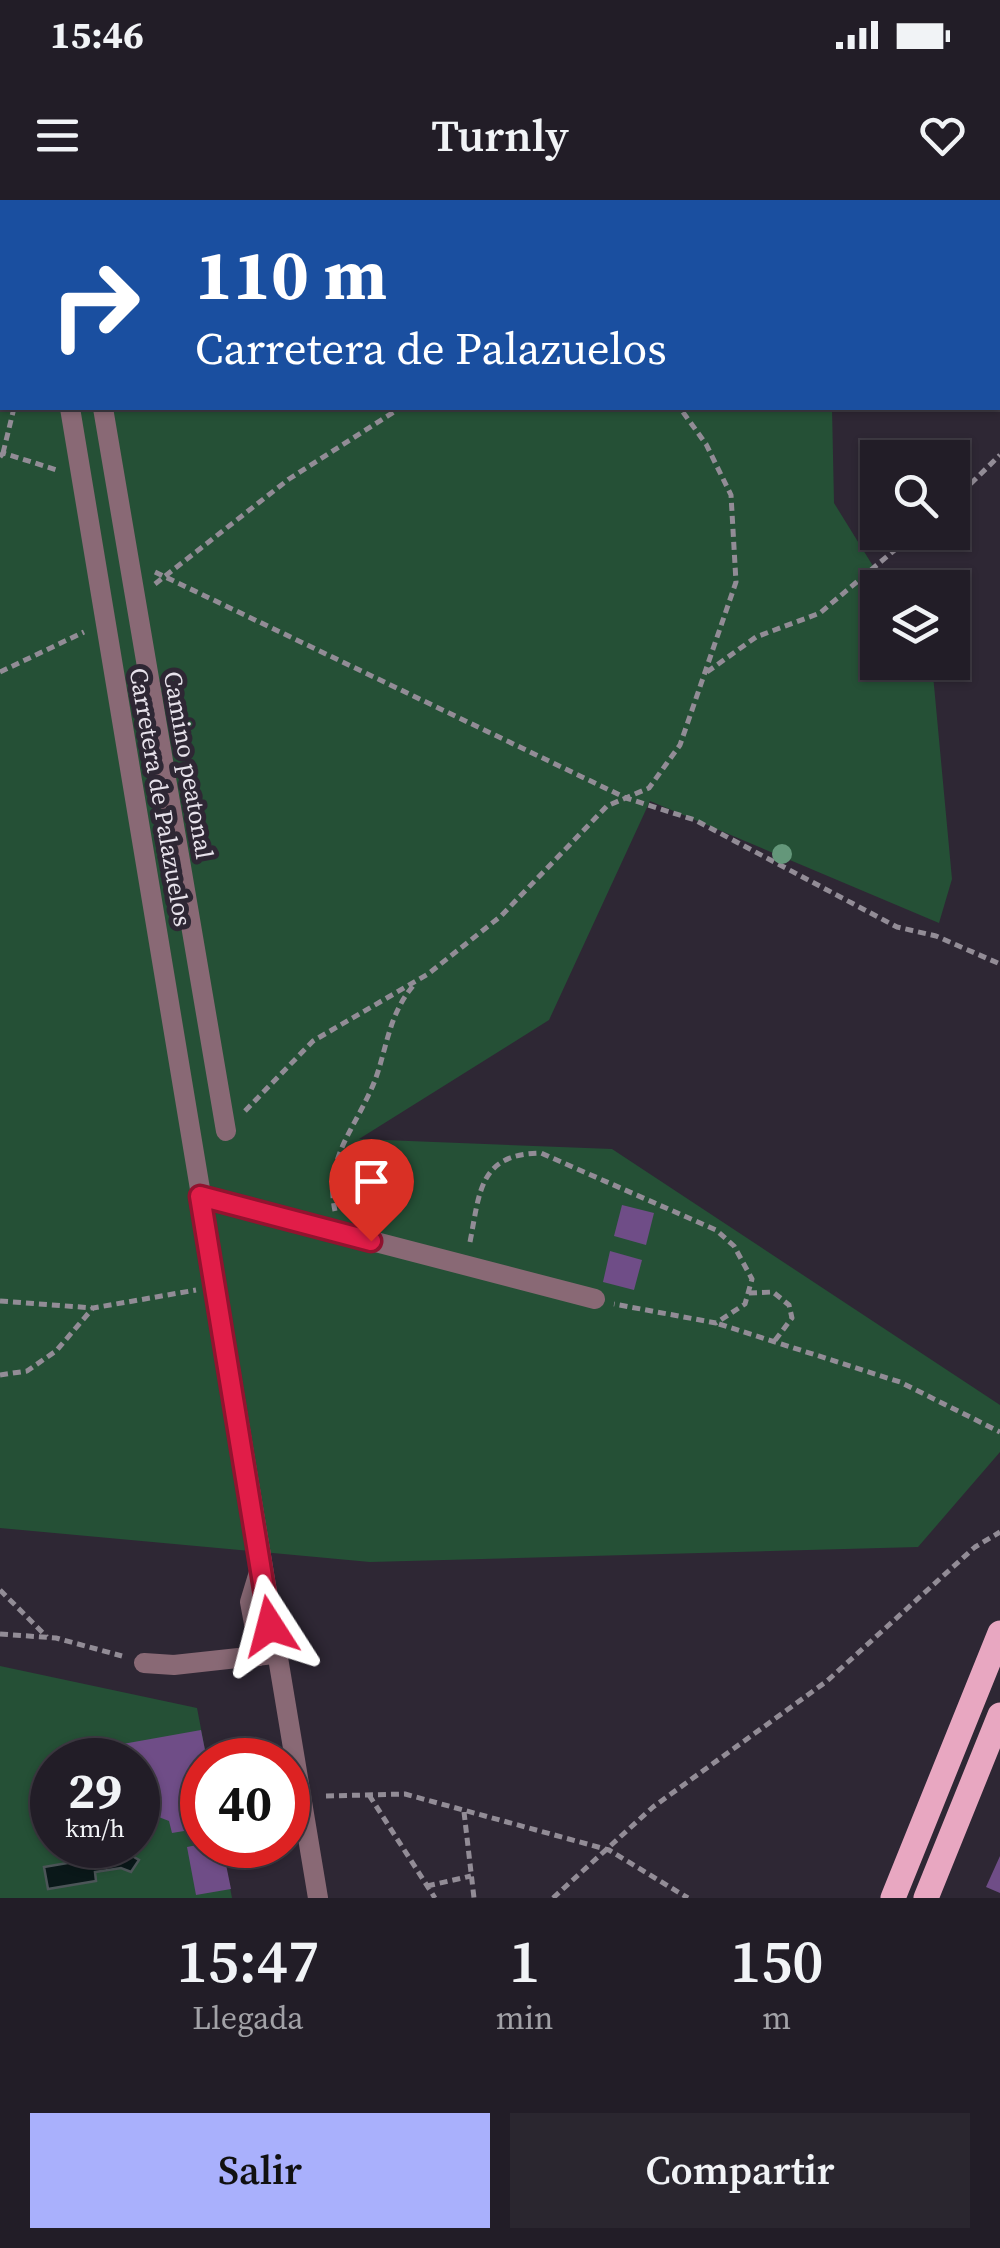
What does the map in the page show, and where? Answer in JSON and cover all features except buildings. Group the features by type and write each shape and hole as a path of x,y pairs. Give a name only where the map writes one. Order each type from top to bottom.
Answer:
{"main road":[{"path":"893,1898 1000,1634"},
{"path":"926,1898 1000,1716"}],"street":[{"name":"Carretera de Palazuelos","path":"70,410 260,1569 267,1655 318,1898"},
{"name":"Camino peatonal","path":"102,410 226,1130"},
{"path":"200,1196 595,1300"},
{"path":"144,1662 174,1665 267,1655"}],"path":[{"path":"13,410 2,455 82,477"},
{"path":"135,599 289,479 397,410"},
{"path":"226,1130 313,1041 417,981 501,916 608,806 650,788 680,745 736,582 731,495 706,444 681,410"},
{"path":"970,484 1000,454"},
{"path":"704,674 756,637 820,613 895,550"},
{"path":"128,560 626,798 695,820 897,927 936,936 1000,964"},
{"path":"0,672 105,622"},
{"path":"340,1233 331,1192 336,1158 370,1094 385,1034 417,981"},
{"path":"466,1265 484,1180 496,1164 510,1156 541,1153 716,1230 745,1260 752,1279 749,1293 734,1314 716,1322"},
{"path":"0,1301 93,1308 214,1287"},
{"path":"749,1293 773,1292 790,1305 792,1318 774,1343"},
{"path":"595,1300 654,1315 716,1322 900,1382 1000,1432"},
{"path":"0,1376 27,1371 56,1351 93,1308"},
{"path":"553,1898 653,1806 828,1681 974,1547 1000,1532"},
{"path":"0,1590 46,1637"},
{"path":"0,1634 46,1637 144,1662"},
{"path":"326,1796 405,1794 609,1850 688,1898"},
{"path":"369,1795 435,1898"},
{"path":"464,1810 474,1898"},
{"path":"427,1886 471,1876"}],"green space":[{"path":"0,410 832,410 834,503 875,570 860,570 860,680 933,680 952,879 939,923 650,801 549,1020 359,1139 612,1149 1000,1405 1000,1452 918,1547 370,1562 0,1528"},
{"path":"0,1666 197,1708 203,1738 180,1738 180,1868 226,1868 232,1898 0,1898"}],"shaded area":[{"path":"44,1868 121,1868 95,1872 96,1881 48,1889"}],"route":[{"path":"270,1626 200,1196 371,1241"}]}
